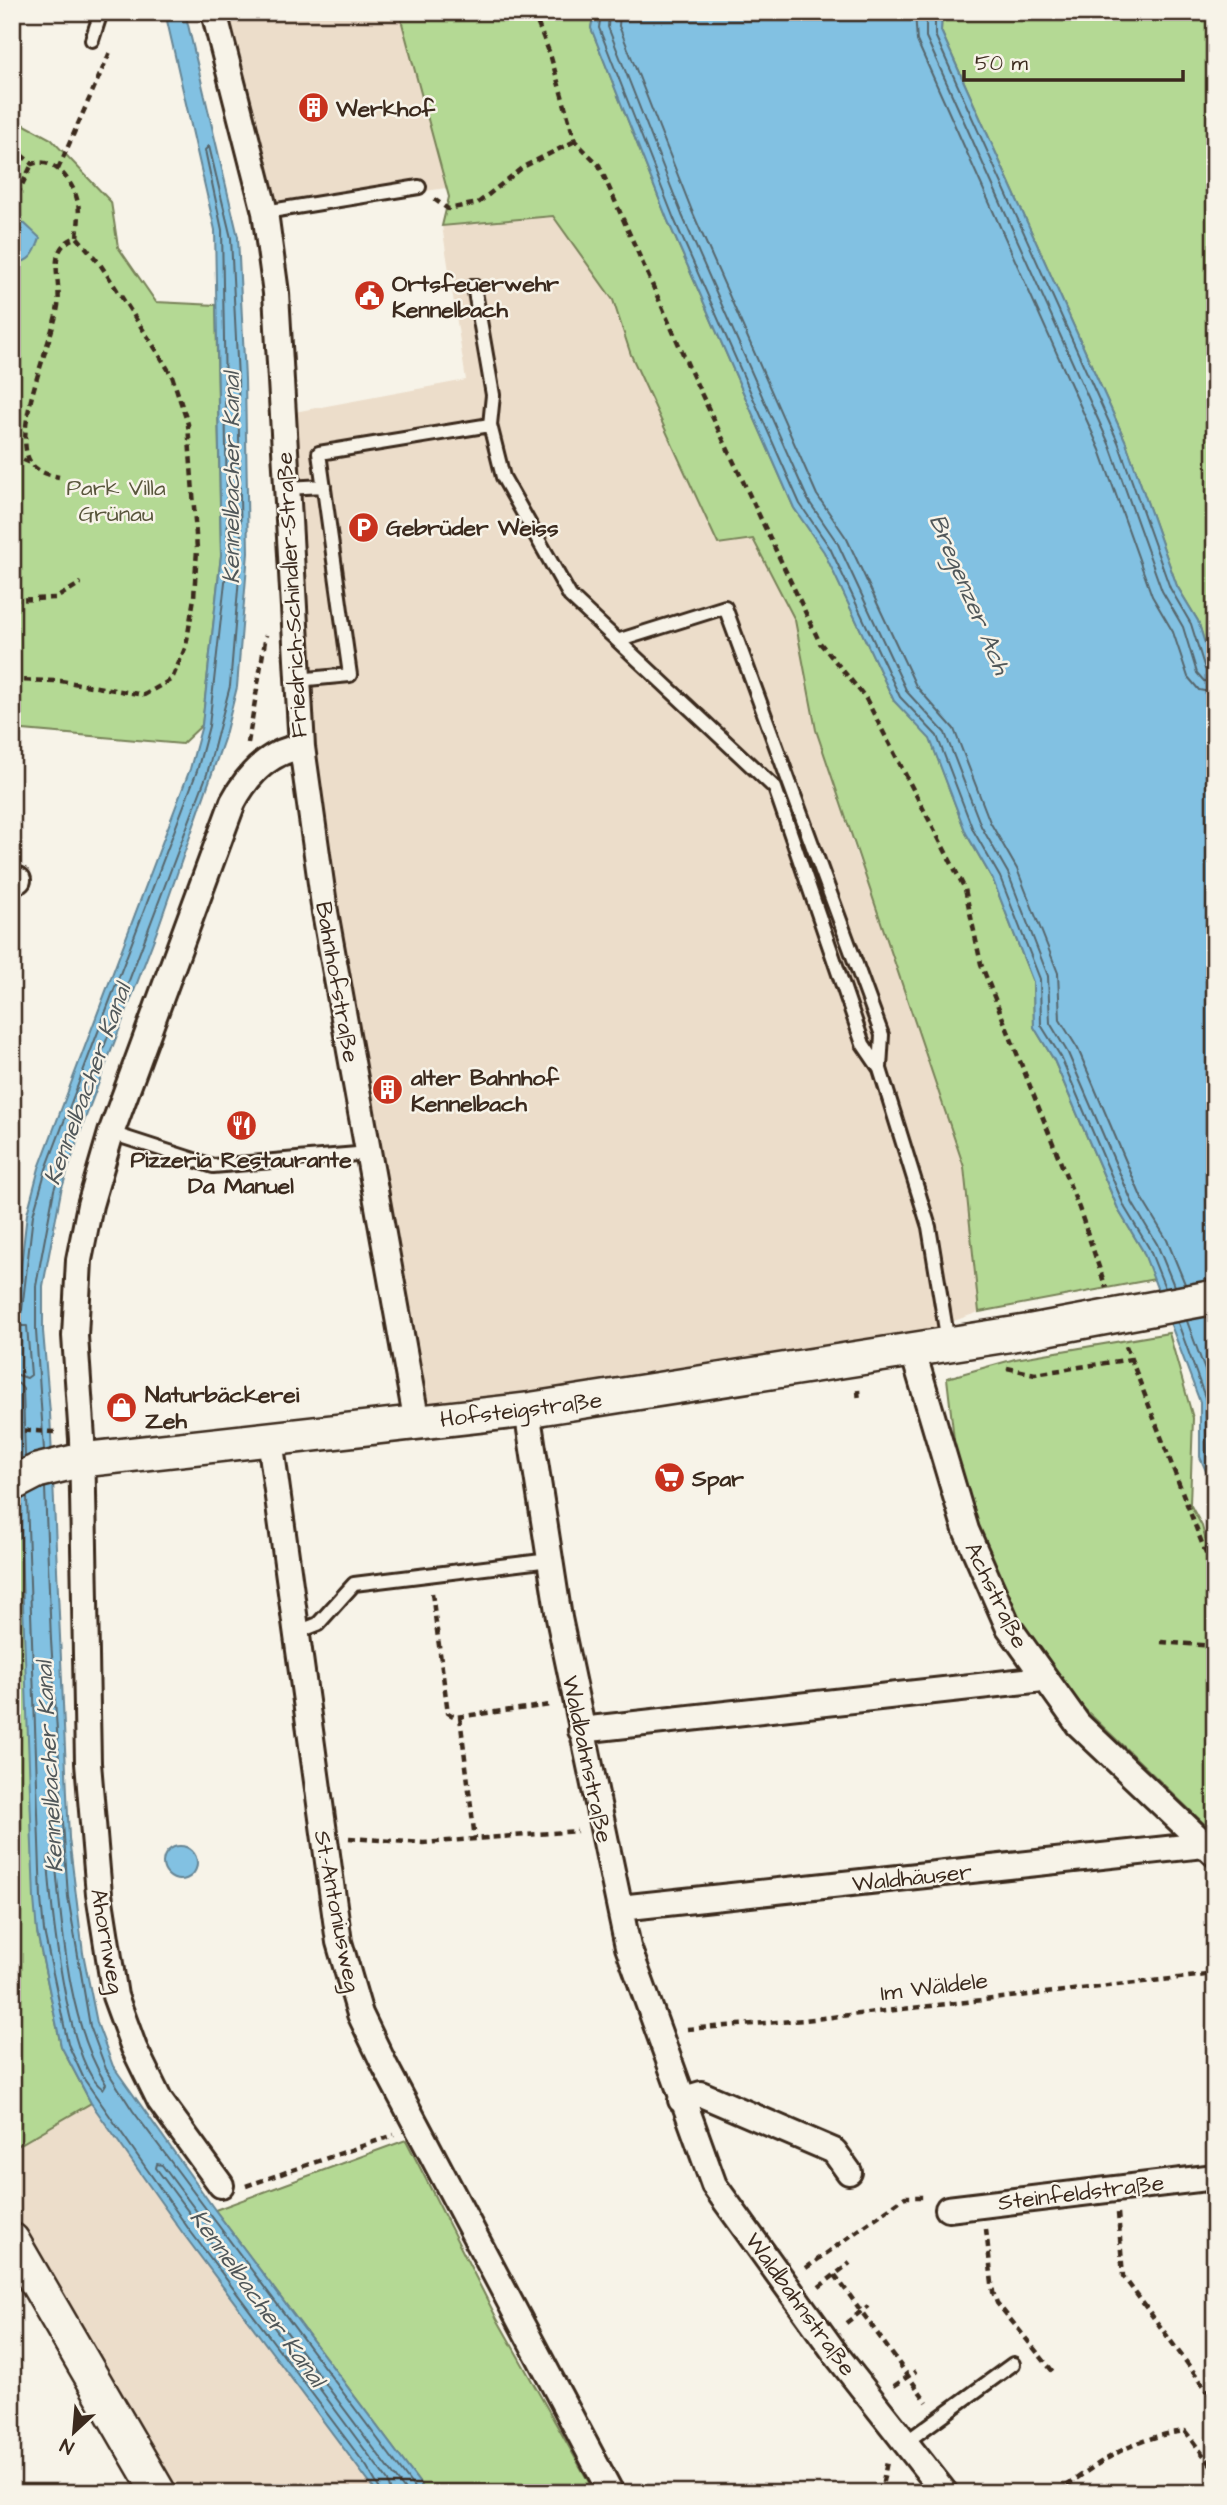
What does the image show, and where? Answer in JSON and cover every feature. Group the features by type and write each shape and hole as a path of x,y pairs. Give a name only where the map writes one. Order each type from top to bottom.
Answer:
{"main road":[{"name":"Hofsteigstraße","path":"14,1478 82,1460 527,1410 913,1352 1215,1297"},
{"path":"12,2240 159,2493"}],"street":[{"name":"Friedrich-Schindler-Straße","path":"82,1460 75,1336 79,1260 90,1205 111,1133 233,802 246,778 259,766 290,748 303,747 296,680 276,293 265,212 214,12"},
{"name":"Bahnhofstraße","path":"303,747 325,912 417,1423"},
{"name":"Achstraße","path":"913,1352 966,1531 1008,1626 1043,1679 1078,1724 1209,1850"},
{"name":"Waldbahnstraße","path":"527,1410 550,1560 581,1730 628,1947 681,2100 714,2185 799,2303 945,2493"},
{"name":"St.-Antoniusweg","path":"270,1439 324,1841 347,1976 360,2014 611,2493"},
{"name":"Ahornweg","path":"82,1460 88,1763 99,1894 116,1996 134,2048 160,2101 221,2185"},
{"path":"581,1730 1043,1679"},
{"name":"Waldhäuser","path":"620,1908 1209,1850"},
{"path":"681,2100 701,2094 713,2099 834,2151 849,2172"},
{"name":"Steinfeldstraße","path":"948,2209 1215,2177"}],"lane":[{"path":"92,40 102,12"},
{"path":"265,212 419,187"},
{"path":"474,286 493,395 490,425 503,477 570,596 775,788 863,1044 880,1069 929,1227 949,1346"},
{"path":"296,680 350,676 319,453 490,425"},
{"path":"287,488 324,486"},
{"path":"620,640 725,607 882,1035 880,1069"},
{"path":"111,1133 213,1166 369,1153"},
{"path":"295,1633 318,1623 354,1584 550,1560"},
{"path":"906,2442 1013,2364"}],"path":[{"path":"533,12 550,54 575,141 599,165 691,372 820,643 865,697 965,889 981,964 1079,1208 1109,1296"},
{"path":"58,169 114,43"},
{"path":"419,187 448,209 478,203 523,167 575,141"},
{"path":"12,147 32,164"},
{"path":"12,206 32,164 36,162 58,169 75,192 79,206 77,237 100,264 172,376 188,424 197,549 194,598 186,646 172,678 144,695 61,681 12,680"},
{"path":"31,463 24,446 28,412 58,306 56,256 66,240 77,237"},
{"path":"12,456 31,463 44,474 59,477"},
{"path":"12,600 57,598 81,583"},
{"path":"259,766 247,742 262,673"},
{"path":"1122,1334 1215,1577"},
{"path":"998,1367 1035,1374 1131,1359"},
{"path":"13,1430 53,1432"},
{"path":"429,1575 447,1713 460,1717 576,1702"},
{"path":"1161,1642 1215,1646"},
{"path":"460,1717 475,1839"},
{"path":"324,1841 367,1837 423,1843 603,1829"},
{"name":"Im Wäldele","path":"657,2032 805,2020 1215,1974"},
{"path":"221,2185 228,2190 238,2189 418,2127"},
{"path":"1117,2188 1123,2276 1215,2401"},
{"path":"785,2283 905,2197 929,2198 948,2209"},
{"path":"984,2204 993,2292 997,2302 1054,2373"},
{"path":"799,2303 850,2263"},
{"path":"835,2275 938,2418"},
{"path":"1057,2493 1126,2446 1165,2433 1185,2431 1212,2461 1215,2470"}],"shaded area":[{"path":"228,12 399,12 446,188 274,214"},
{"path":"553,216 613,300 631,355 718,544 752,538 795,620 816,730 857,856 896,957 964,1167 979,1312 926,1331 423,1412 378,1176 348,968 319,814 289,413 466,380 442,226"},
{"path":"91,2103 182,2232 377,2493 168,2493 42,2276 12,2210 12,2149"}],"green space":[{"path":"399,12 594,12 591,28 668,221 794,508 824,551 894,701 930,738 966,833 993,880 1033,982 1034,1027 1054,1060 1119,1211 1143,1251 1155,1279 979,1312 964,1167 816,730 795,620 753,539 718,544 631,355 613,300 553,216 442,226 449,197"},
{"path":"942,12 1215,12 1215,677 1198,621 1177,586 1125,440 941,31"},
{"name":"Park Villa Grünau","path":"12,118 51,139 111,202 118,247 156,302 216,305 221,555 202,725 182,744 12,729"},
{"path":"1169,1333 1193,1418 1190,1504 1202,1526 1207,1545 1215,1556 1215,1834 1072,1697 1032,1650 981,1533 955,1448 947,1378 1015,1359"},
{"path":"21,1521 37,1932 61,2046 91,2103 12,2149 12,1536"},
{"path":"406,2140 497,2319 595,2493 427,2493 215,2210"}],"water":[{"name":"Kennelbacher Kanal","path":"165,12 185,12 238,237 245,379 248,553 237,687 224,739 157,931 83,1124 61,1191 43,1286 43,1331 50,1413 69,1838 83,1953 97,2023 113,2066 215,2210 427,2493 377,2493 182,2232 91,2103 61,2046 37,1932 13,1335 27,1214 39,1168 190,769 202,725 221,555 215,230"},
{"name":"Bregenzer Ach","path":"594,12 942,12 941,31 1125,440 1177,586 1198,621 1215,677 1215,1492 1200,1457 1200,1402 1143,1251 1119,1211 1054,1060 1034,1027 1033,982 993,880 966,833 930,739 894,701 824,552 794,508 668,221 591,28"},
{"path":"12,220 25,224 40,238 31,256 18,263 12,263"},
{"path":"180,1846 192,1851 197,1863 192,1875 180,1880 168,1875 163,1863 168,1851"}],"place":[{"name":"Werkhof","path":"313,108"},
{"name":"Ortsfeuerwehr Kennelbach","path":"369,296"},
{"name":"Gebrüder Weiss","path":"363,527"},
{"name":"alter Bahnhof Kennelbach","path":"388,1090"},
{"name":"Pizzeria Restaurante Da Manuel","path":"241,1125"},
{"name":"Naturbäckerei Zeh","path":"122,1407"},
{"name":"Spar","path":"669,1478"}]}
